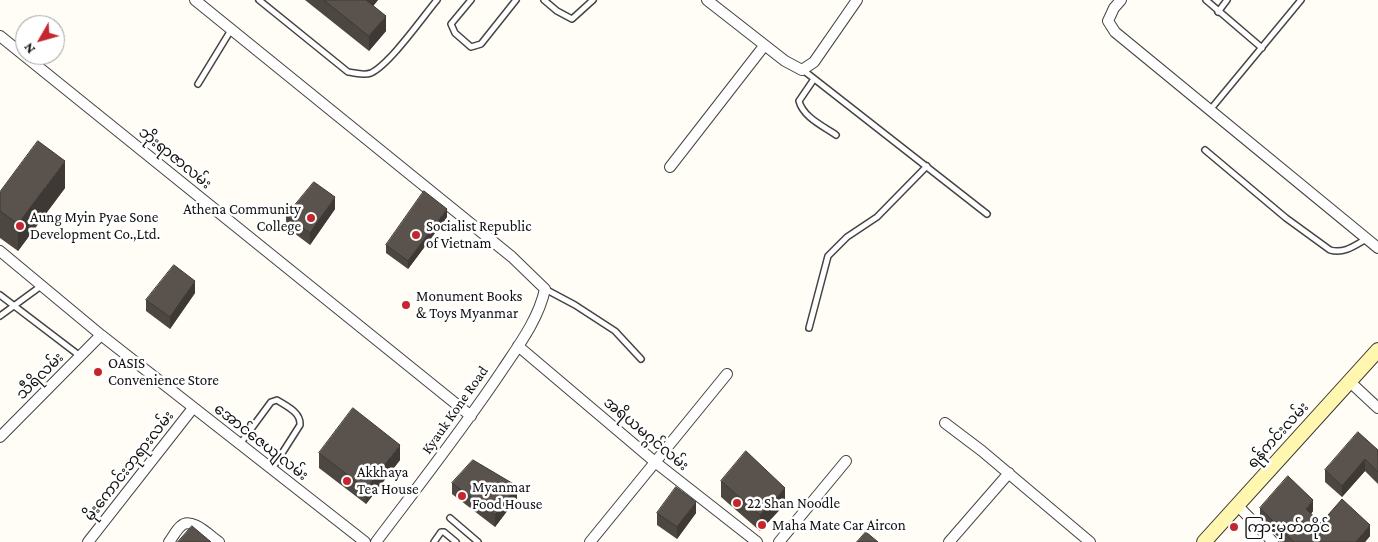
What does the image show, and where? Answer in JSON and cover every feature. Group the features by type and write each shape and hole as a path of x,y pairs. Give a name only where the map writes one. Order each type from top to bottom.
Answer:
{"main road":[{"name":"ရန်ကင်းလမ်း","path":"1204,542 1378,350"}],"street":[{"path":"194,0 512,257 545,289"},
{"path":"707,0 764,46 802,70 814,62 857,0"},
{"path":"1121,0 1108,21 1115,32 1378,248"},
{"name":"ဘိုးရာဇာလမ်း","path":"0,36 472,416"},
{"path":"670,167 764,46"},
{"name":"အောင်ဇေယျလမ်း","path":"0,251 101,335 364,542"},
{"name":"Kyauk Kone Road","path":"376,542 472,416 518,346 542,303 545,289"},
{"name":"သီရိလမ်း","path":"0,437 101,335"},
{"name":"အရိယမဂ္ဂင်လမ်း","path":"518,346 655,462 757,542"},
{"path":"590,542 727,374"},
{"path":"1349,381 1378,408"},
{"name":"မိုးကောင်းဘုရားလမ်း","path":"88,542 194,408"},
{"path":"945,423 1090,542"},
{"path":"779,542 846,460"},
{"path":"949,542 1009,474"},
{"path":"1236,505 1273,542"},
{"path":"169,542 181,526 186,523 192,523 219,542"}],"lane":[{"path":"259,0 348,72 364,74 371,73 385,64 437,0"},
{"path":"471,0 451,24 455,33 471,47 481,44 516,0"},
{"path":"544,0 557,11 572,19 593,0"},
{"path":"1206,0 1262,48"},
{"path":"1218,12 1227,0"},
{"path":"1210,110 1301,0"},
{"path":"198,84 231,30"},
{"path":"802,70 988,214"},
{"path":"814,79 799,101 800,107 808,116 836,135"},
{"path":"1205,150 1286,218 1330,250 1338,252 1347,250 1366,239"},
{"path":"809,328 828,256 847,237 877,217 926,166"},
{"path":"0,316 41,286"},
{"path":"545,289 575,305 615,331 641,359"},
{"path":"0,295 80,356"},
{"path":"240,444 271,402 277,400 295,412 300,420 300,425 272,469"},
{"path":"450,518 478,542"},
{"path":"434,542 444,532 456,542"}],"building":[{"path":"324,0 366,0 386,16 369,36"},
{"path":"38,141 65,161 18,224 0,211 0,192"},
{"path":"314,182 335,197 310,233 286,216"},
{"name":"Socialist Republic of Vietnam","path":"424,191 447,209 408,261 386,245"},
{"path":"174,265 195,281 170,317 146,300"},
{"path":"353,408 400,445 366,489 319,453"},
{"path":"1358,432 1378,450 1378,472 1365,459 1342,486 1325,470"},
{"path":"746,451 785,488 760,515 721,481"},
{"path":"473,460 517,486 495,515 452,483"},
{"path":"1288,476 1313,500 1306,509 1321,523 1342,499 1370,525 1356,542 1294,542 1284,532 1282,534 1280,532 1278,526 1260,508"},
{"path":"676,487 696,502 677,527 657,513"},
{"path":"192,526 211,542 178,542"},
{"path":"866,532 878,542 857,542"}],"place":[{"name":"Athena Community College","path":"311,218"},
{"name":"Aung Myin Pyae Sone Development Co.,Ltd.","path":"20,226"},
{"name":"Socialist Republic of Vietnam","path":"416,235"},
{"name":"Monument Books & Toys Myanmar","path":"406,305"},
{"name":"OASIS Convenience Store","path":"98,372"},
{"name":"Akkhaya Tea House","path":"347,481"},
{"name":"Myanmar Food House","path":"462,496"},
{"name":"22 Shan Noodle","path":"737,503"},
{"name":"Maha Mate Car Aircon","path":"762,525"},
{"name":"ကြားမှတ်တိုင်","path":"1234,527"}]}
